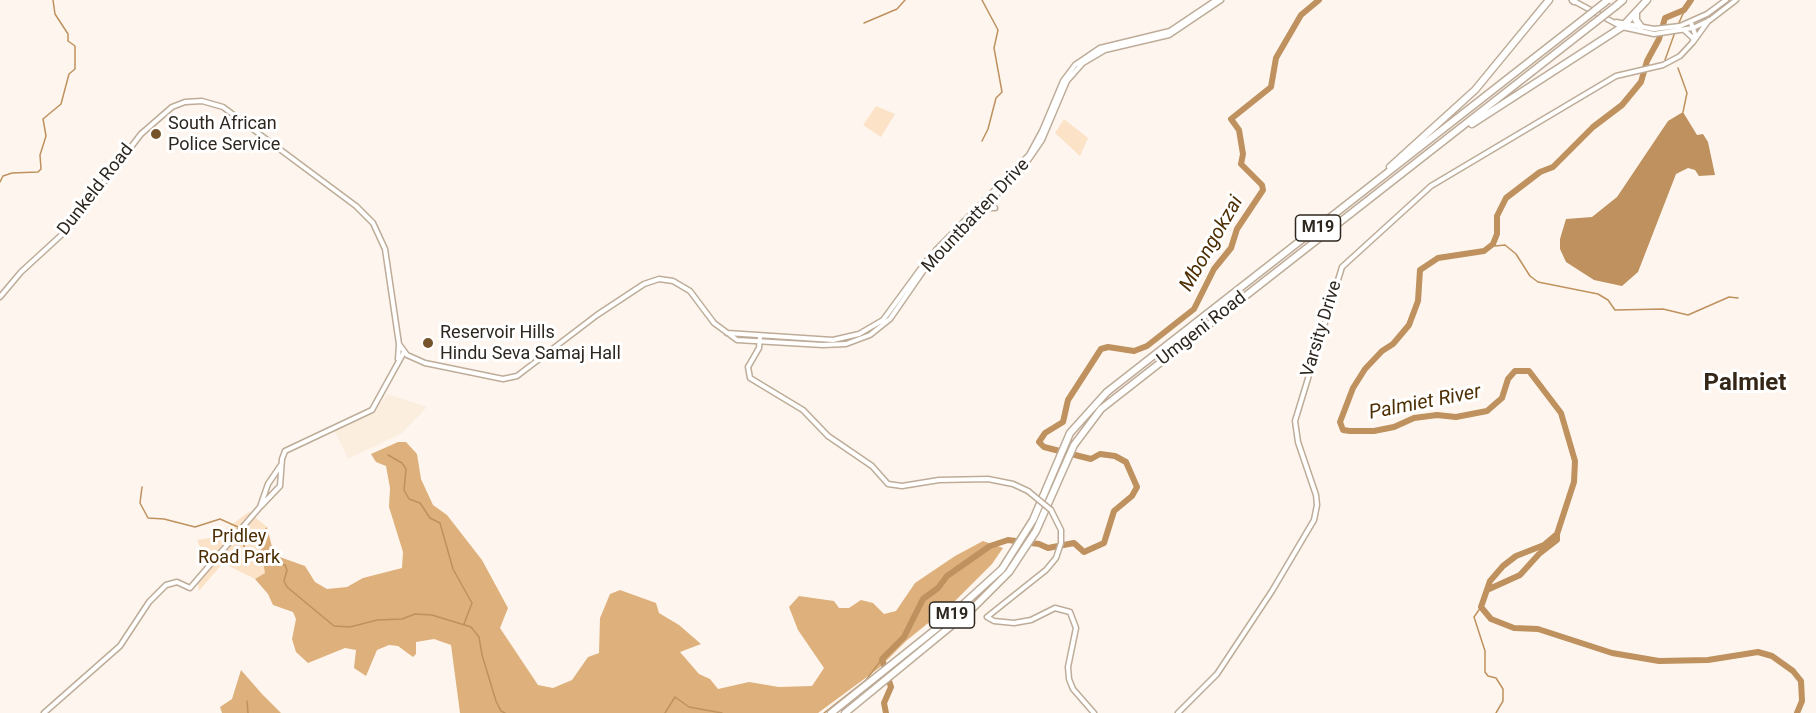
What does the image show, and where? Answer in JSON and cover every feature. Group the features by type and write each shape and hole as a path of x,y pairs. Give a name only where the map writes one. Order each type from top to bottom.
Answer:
{"highway":[{"name":"Umgeni Road","path":"831,713 987,585 1027,532 1060,452 1080,420 1107,392 1608,0"},
{"name":"Umgeni Road","path":"845,713 983,599 1026,549 1070,453 1087,425 1113,398 1623,0"},
{"path":"1434,149 1623,25 1647,0"},
{"path":"1347,205 1474,90 1547,1"},
{"path":"1636,12 1636,20 1641,27"}],"main road":[{"name":"Mountbatten Drive","path":"726,333 833,340 860,336 883,320 928,258 1029,155 1063,81 1075,65 1100,48 1170,31 1216,0"},
{"name":"Mountbatten Drive","path":"141,134 172,107 189,101 212,102 231,113 356,206 373,223 383,242 399,345 404,352 415,359 435,366 503,379 513,378 526,371 597,315 644,284 659,279 673,281 690,291 714,323 737,340 834,345 860,336 890,319 935,254 1012,181 1037,150 1067,81 1083,63 1105,50 1168,35 1221,0"},
{"path":"1573,0 1615,22 1654,31 1682,29 1710,20 1736,0"},
{"path":"1692,25 1726,0"},
{"name":"Varsity Drive","path":"1178,713 1217,674 1272,591 1314,520 1317,499 1298,442 1295,421 1335,283 1346,262 1431,186 1607,81 1639,69 1664,65 1685,53 1710,20"},
{"path":"1623,25 1654,31"},
{"path":"1692,25 1694,41"},
{"path":"1682,29 1694,41"},
{"name":"Dunkeld Road","path":"0,297 21,272 69,228 141,134"},
{"path":"984,208 996,208"},
{"path":"760,336 760,342 748,367 750,378 803,410 828,436 872,466 888,484 902,486 939,480 988,479 1013,484 1028,491 1051,510 1060,527 1060,545 1049,567 987,617 994,621 1017,622 1055,608 1070,612 1076,628 1068,668 1069,680 1074,692 1094,713"},
{"path":"398,359 399,345"},
{"path":"44,713 120,646 149,603 166,585 177,582 190,588 280,486 283,455 288,449 372,410 398,359 404,352"},
{"path":"260,507 268,484 281,465"}],"shaded area":[{"path":"1683,112 1697,135 1703,134 1708,142 1715,175 1699,176 1695,170 1688,168 1676,174 1638,272 1622,286 1594,280 1566,262 1560,249 1560,239 1566,219 1592,217 1617,197 1668,121"},
{"path":"387,394 427,407 402,433 348,459 335,431 374,413"},
{"path":"398,442 406,442 417,454 421,479 433,505 447,515 482,560 508,608 500,628 538,685 553,688 572,680 588,657 599,653 600,618 610,594 620,590 656,603 659,613 679,625 701,644 680,652 699,674 710,679 718,689 749,682 779,687 812,686 824,668 798,630 789,607 799,596 834,601 839,608 849,608 861,600 873,603 884,614 896,611 915,583 955,556 983,541 1003,548 992,564 953,603 906,641 879,668 818,713 460,713 451,645 434,639 416,642 416,654 413,657 398,646 389,645 377,650 366,676 354,668 356,650 345,648 308,663 296,652 292,639 296,619 293,612 273,605 268,594 255,579 265,573 258,535 267,527 274,555 305,566 315,582 327,589 347,587 363,578 402,568 403,552 389,507 390,488 386,466 376,462 371,454"},
{"path":"241,670 281,713 222,713 220,707 232,699"}],"green space":[{"path":"876,106 895,114 881,137 863,125"},
{"path":"1064,119 1088,138 1080,156 1055,133"},
{"name":"Pridley Road Park","path":"249,512 267,527 258,536 265,573 255,579 223,563 199,591 198,584 213,565 204,556 197,540 221,536 224,530"}],"waterway":[{"path":"0,182 3,176 12,173 38,172 41,169 40,155 46,136 43,119 61,104 69,74 75,69 75,46 68,41 68,34 55,14 53,0"},
{"path":"864,23 897,9 905,0"},
{"path":"982,0 998,30 994,48 1002,92 996,98 988,129 982,141"},
{"name":"Mbongokzai","path":"886,713 884,703 891,687 882,659 904,637 923,599 938,588 947,576 990,546 1008,540 1039,544 1048,548 1074,543 1084,552 1104,543 1114,511 1132,496 1137,487 1126,462 1115,456 1100,454 1091,459 1044,447 1039,442 1045,433 1063,422 1068,400 1101,349 1108,347 1134,351 1147,346 1194,309 1214,269 1231,248 1237,229 1263,190 1262,185 1241,164 1243,154 1239,130 1231,119 1271,87 1276,58 1301,15 1319,0"},
{"name":"Palmiet River","path":"1691,0 1684,10 1665,18 1641,82 1622,105 1593,127 1553,167 1540,172 1506,198 1497,216 1497,234 1493,244 1484,251 1438,258 1420,270 1418,301 1409,325 1393,344 1382,351 1365,369 1353,388 1340,422 1343,430 1374,431 1394,427 1414,418 1437,415 1456,417 1487,411 1502,398 1508,379 1515,371 1529,371 1561,413 1575,461 1574,482 1557,534 1544,545 1516,556 1503,566 1490,581 1481,607 1491,619 1514,628 1538,629 1612,653 1659,661 1708,660 1758,652 1772,656 1793,671 1801,681 1802,701 1797,713"},
{"path":"1678,25 1685,9"},
{"path":"1665,60 1675,32"},
{"path":"1678,68 1687,93 1683,112"},
{"path":"1493,244 1495,246 1505,245 1516,254 1530,276 1538,282 1598,294 1608,300 1615,310 1663,309 1688,315 1729,297 1738,298"},
{"path":"388,455 402,463 406,469 404,490 409,499 420,503 430,518 440,523 453,569 472,603 464,624"},
{"path":"142,487 140,503 148,518 164,519 195,527 220,519 238,527"},
{"path":"1487,590 1520,575 1539,554 1557,540 1557,534"},
{"path":"243,543 246,552 285,565 287,570 284,581 287,587 334,626 350,627 377,620 402,619 415,614 432,615 471,627 479,637 496,701 501,711 505,713"},
{"path":"1481,607 1474,617 1485,651 1485,672 1488,676 1496,678 1503,689 1503,701 1496,713"},
{"path":"824,713 866,680 882,659"},
{"path":"665,713 675,697 689,707 722,713"},
{"path":"247,701 248,713"}],"place":[{"name":"South African Police Service","path":"156,134"},
{"name":"Reservoir Hills Hindu Seva Samaj Hall","path":"428,343"}],"district":[{"name":"Palmiet","path":"1745,384"}]}
